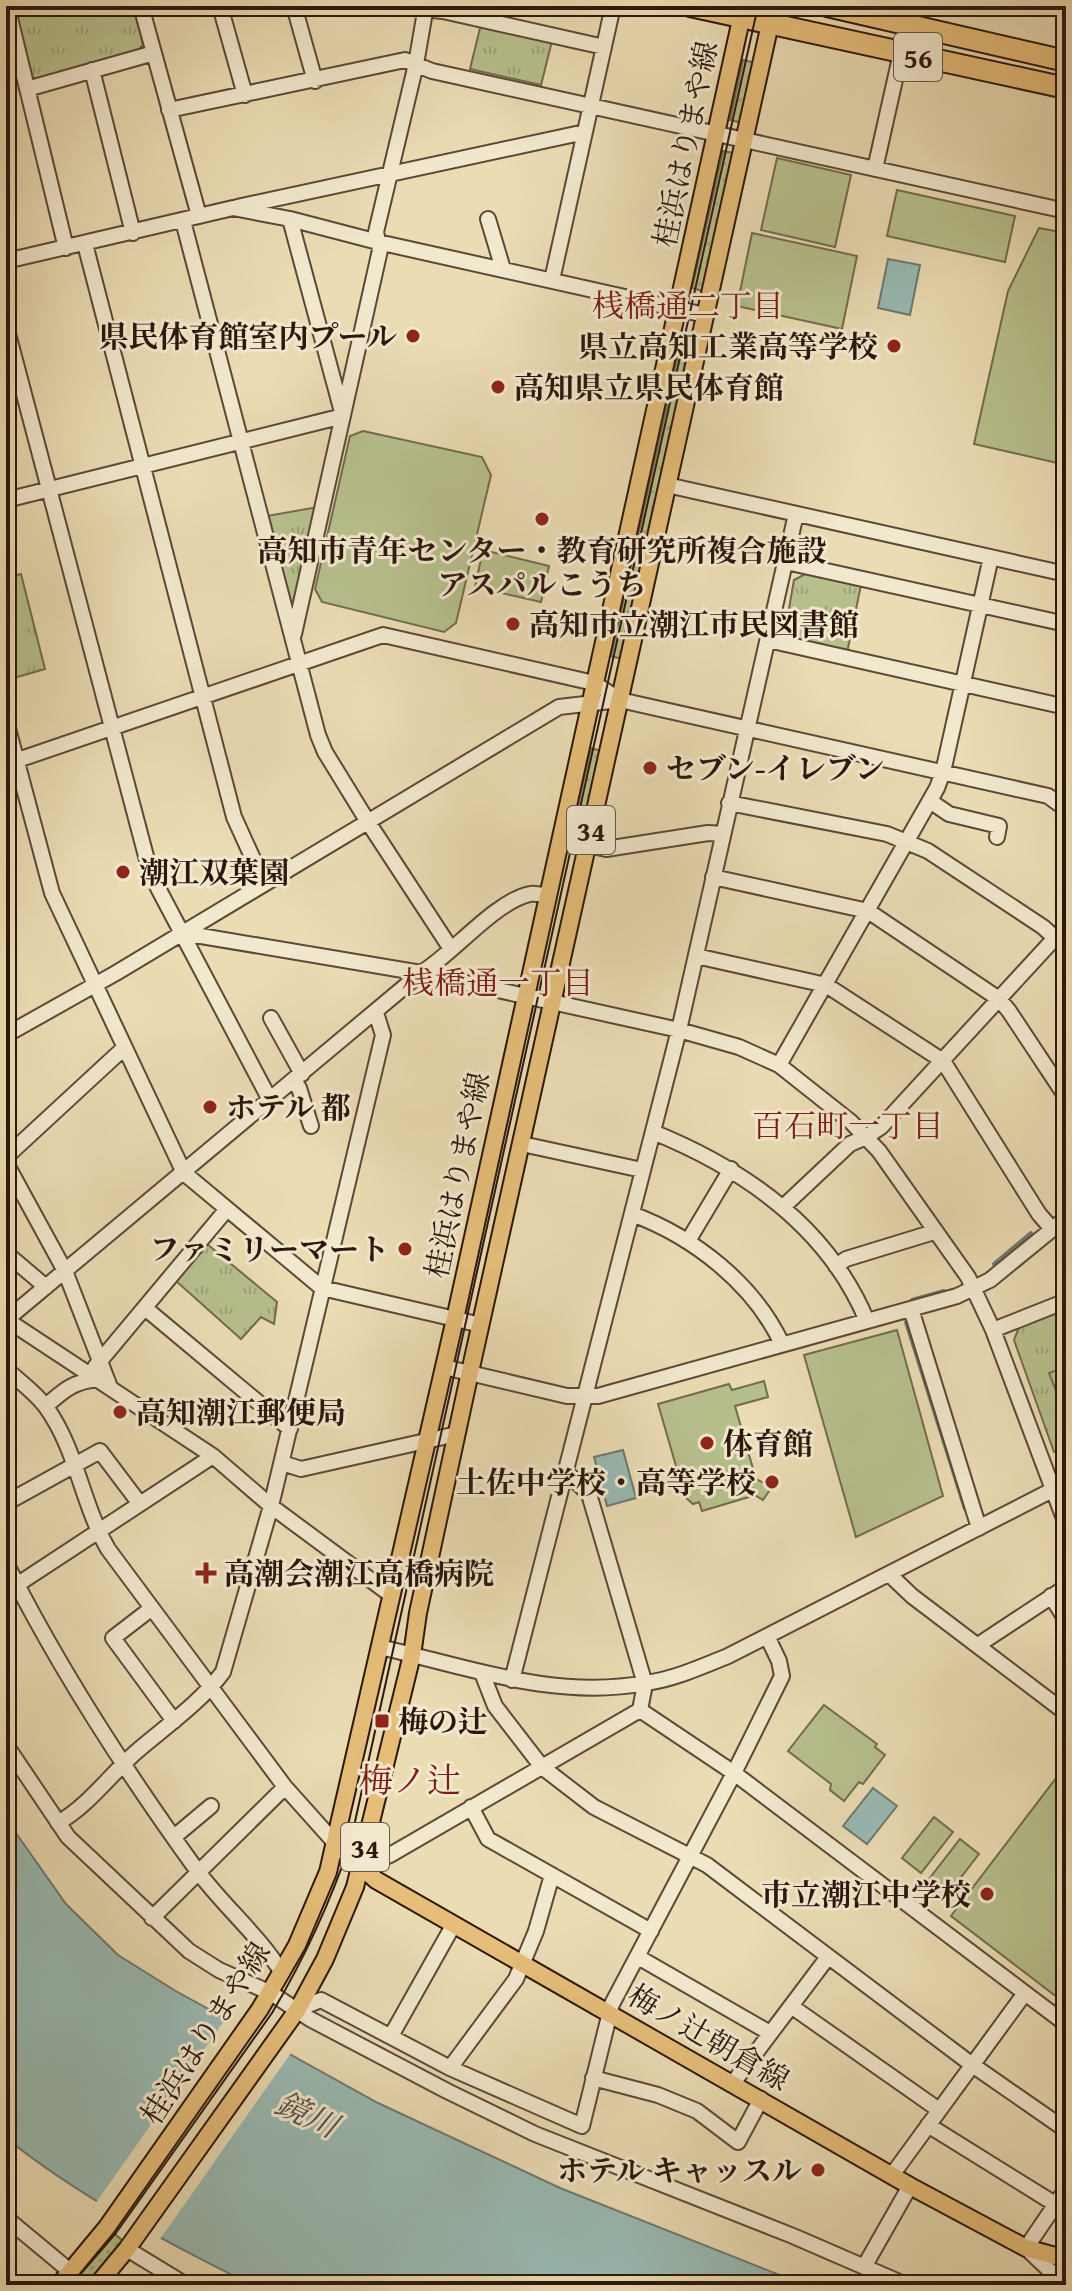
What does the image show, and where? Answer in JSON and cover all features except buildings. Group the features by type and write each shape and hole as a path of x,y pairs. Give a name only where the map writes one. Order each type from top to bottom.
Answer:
{"highway":[{"name":"56","path":"690,6 772,14 901,53 1066,88"},
{"name":"56","path":"827,6 910,15 1066,61"}],"main road":[{"name":"桂浜はりまや線","path":"65,2279 107,2227 271,1993 316,1902 336,1844 549,896 743,11"},
{"name":"桂浜はりまや線","path":"97,2285 129,2246 298,2009 331,1946 355,1887 412,1655 418,1613 470,1372 772,14"},
{"name":"梅ノ辻朝倉線","path":"336,1844 376,1880 910,2186 1026,2248 1066,2259"}],"street":[{"path":"7,6 66,248"},
{"path":"141,6 199,216"},
{"path":"220,6 245,95"},
{"path":"294,6 315,81"},
{"path":"393,6 426,7 604,47"},
{"path":"552,280 613,6"},
{"path":"293,639 380,250 376,232 416,64 426,7"},
{"path":"27,89 154,53"},
{"path":"875,169 901,53"},
{"path":"169,110 405,60 432,71 1066,211"},
{"path":"92,70 133,233"},
{"path":"6,261 585,132"},
{"path":"233,208 705,315"},
{"path":"290,219 343,416"},
{"path":"488,219 503,269"},
{"path":"183,221 322,743 368,822 451,949"},
{"path":"85,244 234,817 264,883"},
{"path":"6,326 147,860 158,888 270,1100"},
{"path":"6,500 343,416"},
{"path":"667,485 1066,574"},
{"path":"512,1680 679,1030 796,514"},
{"path":"779,1065 930,801 943,772 991,557"},
{"path":"786,562 1066,624"},
{"path":"12,763 383,635 594,683 620,700"},
{"path":"768,640 1066,707"},
{"path":"6,1035 94,986 559,707 620,700 1048,796 1065,807"},
{"path":"6,721 12,763 52,893 184,1173 322,1288 481,1325"},
{"path":"930,801 949,814 999,826 997,837"},
{"path":"729,803 887,834 907,841 928,851 1063,937 999,999 881,1127 850,1144 783,1207"},
{"path":"588,845 606,849 708,833 723,834"},
{"path":"713,877 868,911 999,999 1066,1097"},
{"path":"391,1595 271,1506 213,1456 6,1320 505,906 531,894 549,896"},
{"path":"183,933 421,973 553,1002 679,1030 739,1047 779,1065 866,1137 975,1289 1060,1487 1066,1524"},
{"path":"696,956 826,985 943,1061 1039,1214 1052,1229"},
{"path":"58,1823 72,1815 210,1689 223,1672 282,1463 383,1035 376,1013"},
{"path":"271,1018 298,1077 311,1126"},
{"path":"100,1380 100,1361 65,1271 6,1160 124,1048"},
{"path":"653,1132 695,1149 731,1169 783,1207 808,1230 836,1266 857,1297 867,1321"},
{"path":"522,1144 642,1170"},
{"path":"688,1241 731,1169"},
{"path":"100,1380 100,1361 227,1209"},
{"path":"632,1214 688,1241 731,1276 772,1322 782,1344"},
{"path":"444,1367 567,1396 598,1396 975,1289 1066,1218"},
{"path":"836,1266 846,1259 934,1232"},
{"path":"6,1253 46,1287"},
{"path":"993,1330 1066,1301"},
{"path":"145,1308 290,1429"},
{"path":"911,1309 979,1528"},
{"path":"69,1385 74,1365"},
{"path":"6,1369 46,1406 76,1464 99,1532 210,1689 285,1787 336,1844"},
{"path":"46,1406 69,1385 82,1380 100,1380"},
{"path":"282,1463 301,1469 457,1434"},
{"path":"6,1503 100,1451 140,1504"},
{"path":"11,1588 213,1456"},
{"path":"360,1866 390,1855 640,1710 645,1684 589,1494 565,1471"},
{"path":"380,1647 550,1687 645,1684 697,1668 767,1636 1060,1487"},
{"path":"6,1563 11,1588 123,1766 199,1872 282,1973"},
{"path":"889,1574 912,1596 1066,1713"},
{"path":"978,1645 1066,1587"},
{"path":"1051,1596 1066,1620"},
{"path":"152,1608 113,1638 174,1721"},
{"path":"298,2009 321,2000 450,2068 582,2126 612,2004 691,1857 782,1676 779,1661 767,1636"},
{"path":"482,1673 495,1706 542,1767 594,1807 707,1865 971,2064 1066,2130"},
{"path":"640,1710 734,1773 1066,2024"},
{"path":"6,1745 68,1837 189,1951 219,1970 271,1993 310,2019 535,2134 906,2285"},
{"path":"152,1918 285,1787"},
{"path":"174,1837 211,1806"},
{"path":"471,1807 488,1839 651,1931"},
{"path":"450,2068 516,1979 552,1875"},
{"path":"391,2036 454,1924"},
{"path":"638,1957 770,2033"},
{"path":"733,2083 828,1957"},
{"path":"892,2175 1025,1993"},
{"path":"791,2006 939,2110"},
{"path":"593,2078 658,2095 697,2111 738,2142 761,2099"},
{"path":"928,2125 1055,2204"},
{"path":"864,2267 910,2186"},
{"path":"1065,2285 1026,2248 1066,2189"},
{"path":"6,2218 65,2279"},
{"path":"129,2246 186,2285"}],"green space":[{"path":"22,6 133,6 143,44 139,50 36,79 30,76 14,12"},
{"path":"481,24 552,41 541,85 470,69"},
{"path":"743,60 756,63 742,123 730,120"},
{"path":"723,151 734,153 703,291 692,288"},
{"path":"777,158 851,175 835,247 761,230"},
{"path":"897,190 1015,216 1005,262 887,236"},
{"path":"1039,228 1066,233 1066,465 974,444 1008,291"},
{"path":"752,233 857,256 842,329 737,306"},
{"path":"679,351 689,354 622,659 611,656"},
{"path":"363,431 482,457 491,475 456,623 444,632 322,602 315,589 350,436"},
{"path":"318,507 293,609 267,516"},
{"path":"483,550 549,566 541,602 475,587"},
{"path":"807,573 861,585 847,653 794,640 785,631 794,580"},
{"path":"21,574 45,669 7,680 6,578"},
{"path":"591,748 601,751 588,811 577,809"},
{"path":"207,1244 277,1302 274,1324 261,1317 241,1339 176,1281"},
{"path":"1066,1309 1066,1455 1054,1452 1014,1340 1019,1327"},
{"path":"897,1330 943,1496 856,1537 804,1355"},
{"path":"1066,1367 1066,1416 1049,1373"},
{"name":"体育館","path":"764,1381 768,1397 735,1406 756,1479 772,1487 763,1500 753,1494 755,1490 751,1487 747,1489 749,1497 702,1511 699,1502 693,1504 685,1497 658,1404 729,1384 732,1390"},
{"path":"824,1705 877,1744 875,1747 885,1755 863,1784 859,1782 844,1801 830,1790 831,1784 788,1751"},
{"path":"1066,1765 1066,2004 951,1916"},
{"path":"934,1817 953,1832 921,1873 902,1858"},
{"path":"960,1839 979,1854 948,1894 929,1879"},
{"path":"112,2232 122,2240 86,2285 68,2285"}],"water":[{"path":"888,259 920,265 910,315 878,308"},
{"path":"623,1450 636,1498 607,1506 594,1457"},
{"path":"873,1788 897,1806 867,1844 843,1826"},
{"name":"鏡川","path":"6,1819 66,1904 118,1955 174,1990 378,2103 560,2188 805,2285 252,2285 125,2218 64,2180 6,2138"}],"pier":[{"path":"229,2014 293,2050 158,2242 95,2204"}],"waterway":[{"path":"1058,1211 1066,1204"},
{"path":"994,1264 1031,1233"},
{"path":"912,1300 944,1291"},
{"path":"906,1322 965,1509"}],"tram line":[{"path":"71,2285 116,2233 272,2013 316,1930 350,1844 758,6"}],"place":[{"name":"県民体育館室内プール","path":"413,336"},
{"name":"県立高知工業高等学校","path":"894,346"},
{"name":"高知県立県民体育館","path":"498,387"},
{"name":"高知市青年センター・教育研究所複合施設 アスパルこうち","path":"542,519"},
{"name":"高知市立潮江市民図書館","path":"513,624"},
{"name":"セブン-イレブン","path":"650,768"},
{"name":"潮江双葉園","path":"123,872"},
{"name":"ホテル 都","path":"210,1107"},
{"name":"ファミリーマート","path":"405,1249"},
{"name":"高知潮江郵便局","path":"120,1412"},
{"name":"体育館","path":"707,1443"},
{"name":"土佐中学校・高等学校","path":"772,1482"},
{"name":"高潮会潮江高橋病院","path":"206,1573"},
{"name":"梅の辻","path":"382,1721"},
{"name":"市立潮江中学校","path":"987,1894"},
{"name":"ホテル キャッスル","path":"818,2170"}],"district":[{"name":"桟橋通二丁目","path":"688,305"},
{"name":"桟橋通一丁目","path":"498,982"},
{"name":"百石町一丁目","path":"848,1125"},
{"name":"梅ノ辻","path":"410,1779"}]}
